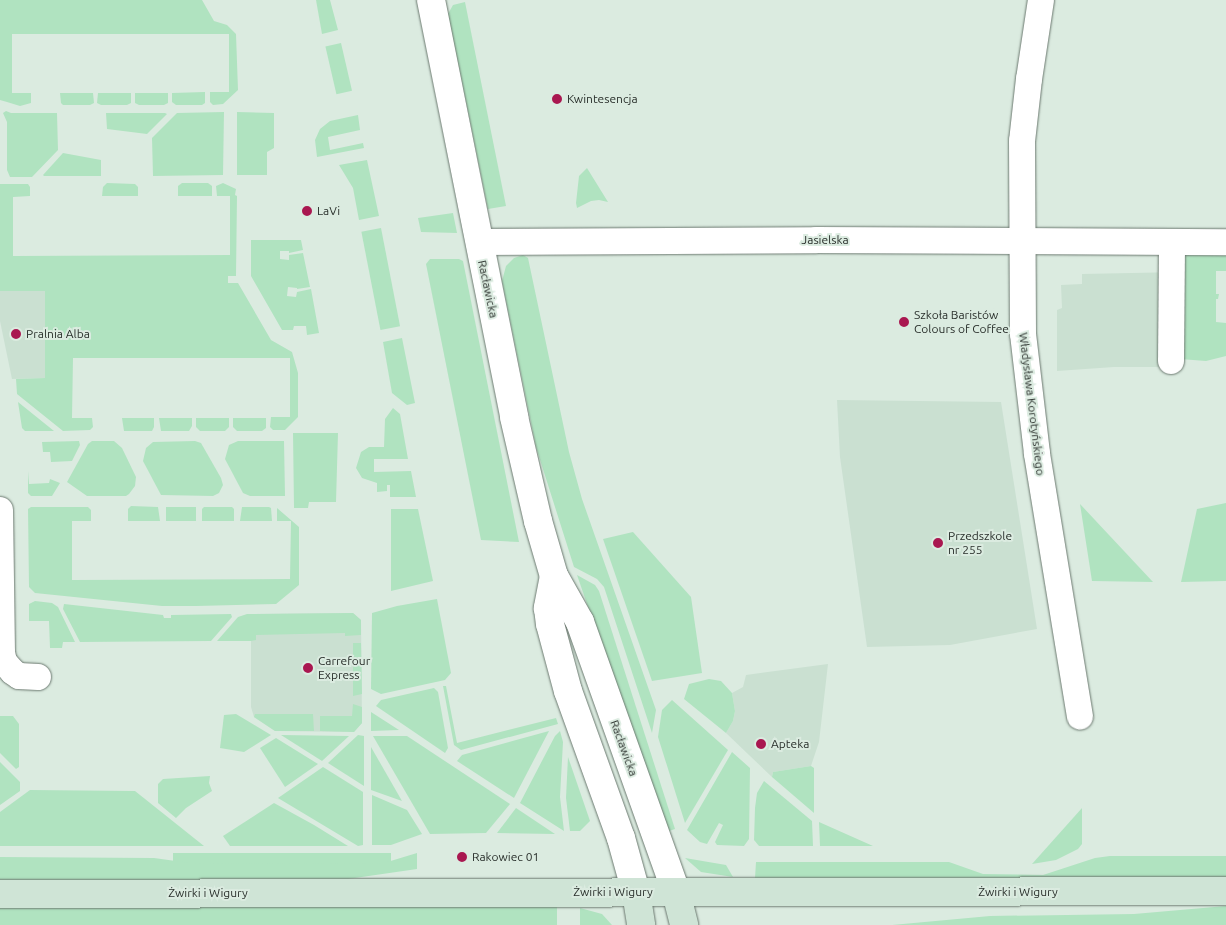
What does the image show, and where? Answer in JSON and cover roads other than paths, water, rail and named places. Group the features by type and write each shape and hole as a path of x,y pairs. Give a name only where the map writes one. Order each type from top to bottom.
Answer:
{"main road":[{"name":"Żwirki i Wigury","path":"0,894 1226,891"},
{"name":"Racławicka","path":"636,892 641,925"},
{"name":"Racławicka","path":"676,892 684,925"}],"street":[{"name":"Racławicka","path":"431,0 527,478 554,576 580,622 676,892"},
{"name":"Władysława Korotyńskiego","path":"1041,0 1028,79 1022,141 1023,334 1027,383 1080,716"},
{"name":"Jasielska","path":"479,242 1023,240 1226,242"},
{"path":"1171,361 1172,242"},
{"path":"0,510 2,653 4,662 19,676 38,677"},
{"name":"Racławicka","path":"554,576 548,608 550,624 568,691 621,838 636,892"}],"place":[{"name":"Kwintesencja","path":"557,99"},
{"name":"LaVi","path":"307,211"},
{"name":"Szkoła Baristów Colours of Coffee","path":"904,322"},
{"name":"Pralnia Alba","path":"16,334"},
{"name":"Przedszkole nr 255","path":"938,543"},
{"name":"Carrefour Express","path":"308,668"},
{"name":"Apteka","path":"761,744"},
{"name":"Rakowiec 01","path":"462,857"}]}
